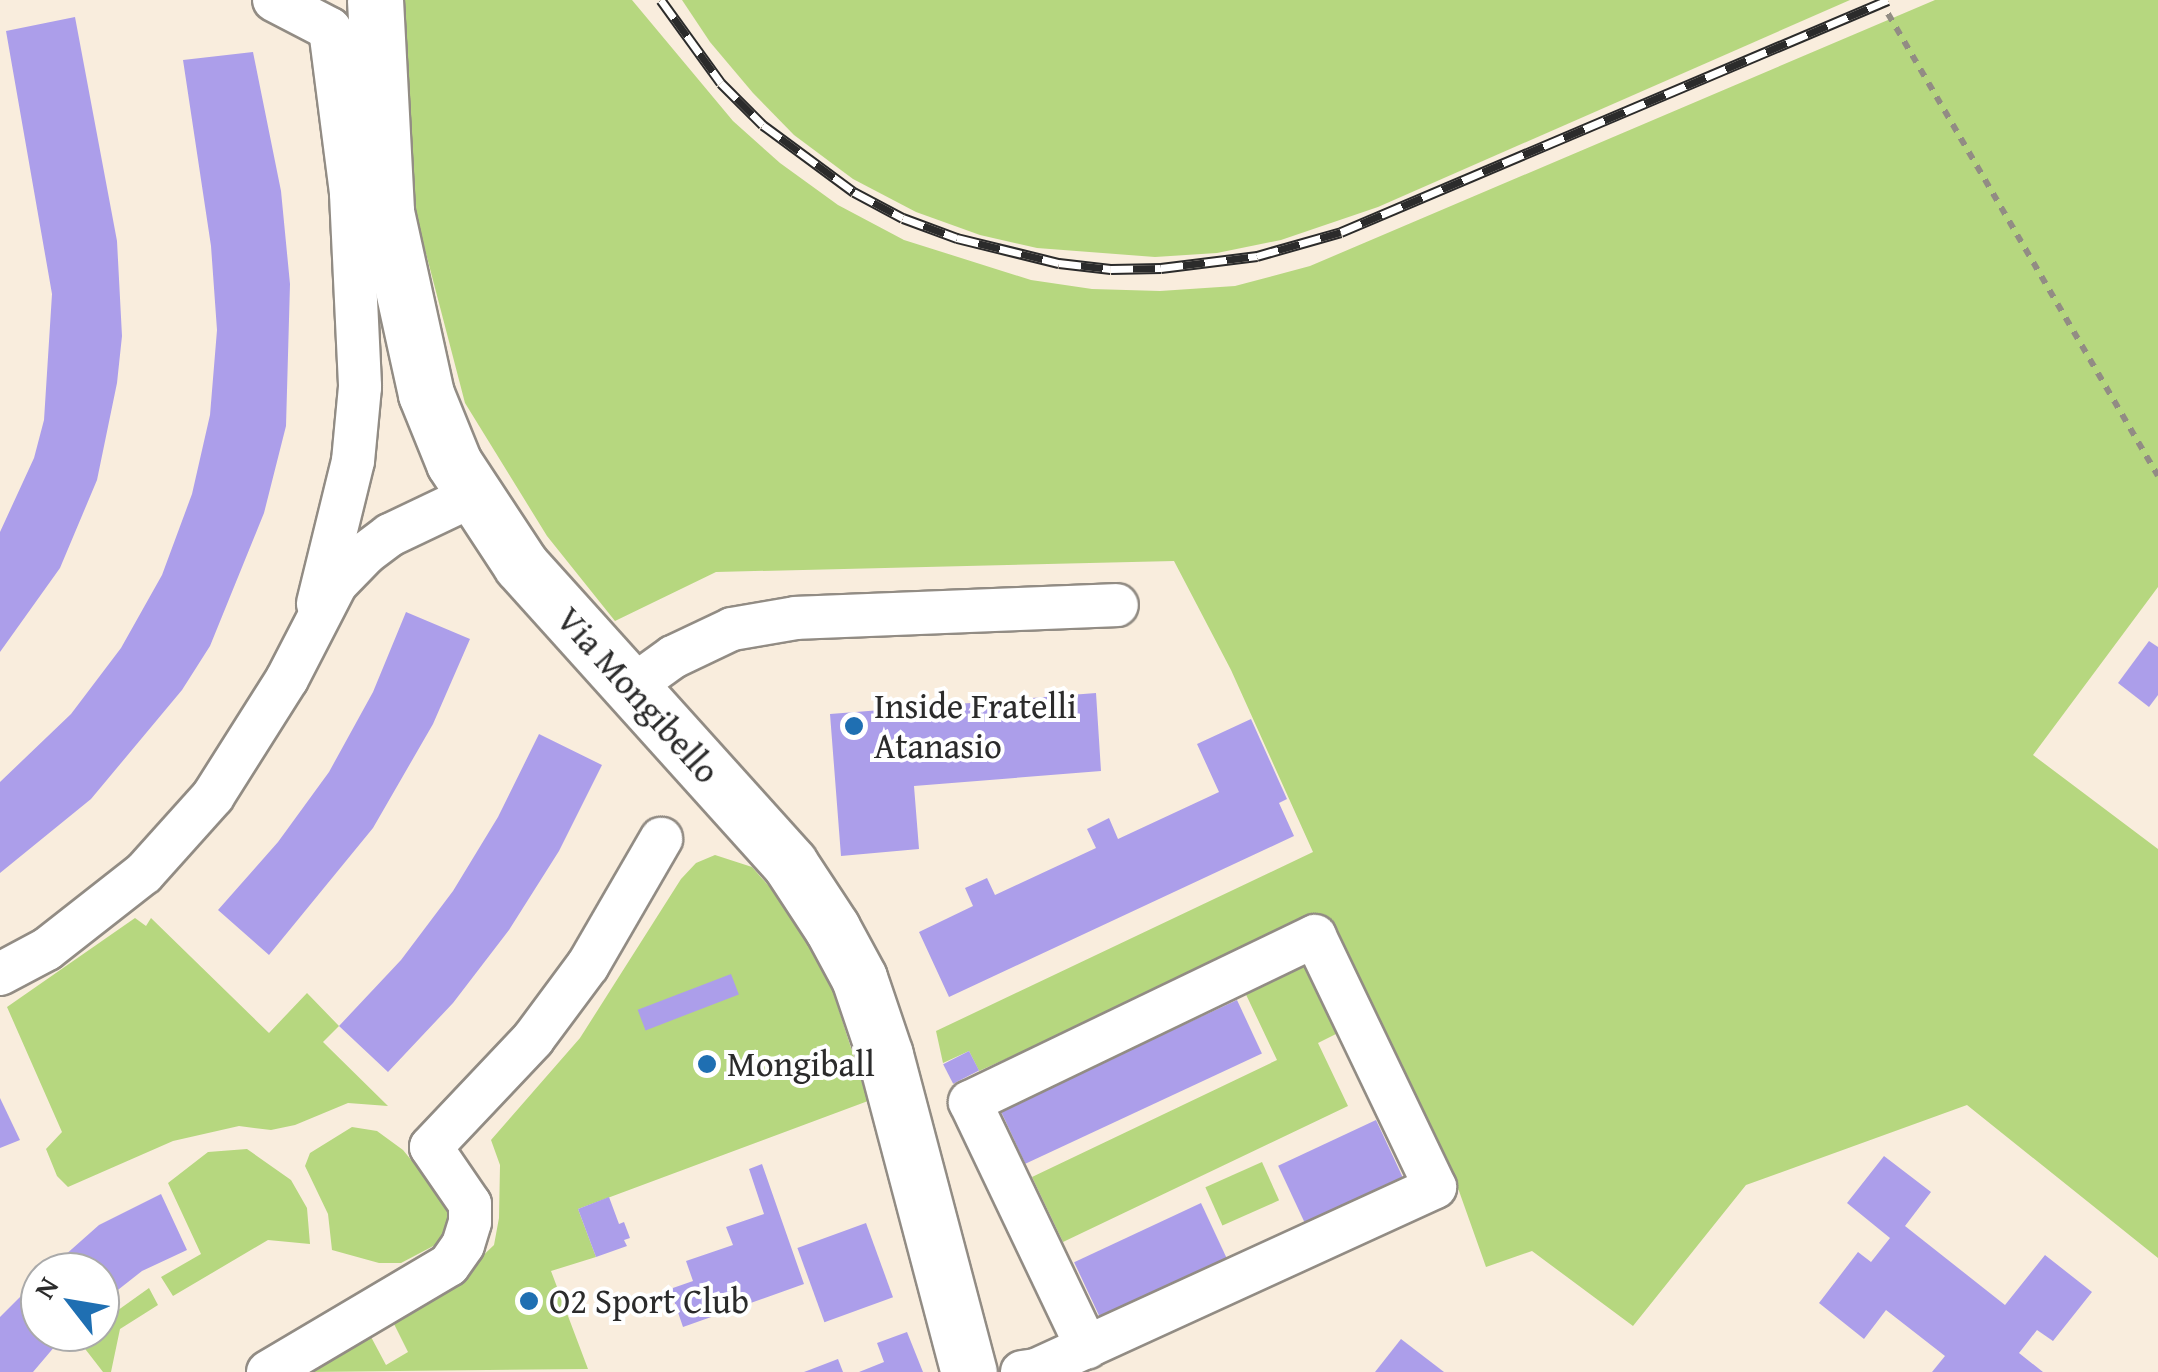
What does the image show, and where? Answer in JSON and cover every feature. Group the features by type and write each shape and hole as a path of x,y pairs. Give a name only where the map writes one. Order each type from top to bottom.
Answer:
{"street":[{"path":"274,0 330,30 351,194 360,388 353,461 314,622"},
{"name":"Via Mongibello","path":"375,0 386,212 404,308 426,394 454,464 521,565 790,864 859,978 885,1055 969,1372"},
{"path":"0,974 47,949 144,872 213,796 287,679 336,584 366,553 390,535 474,495"},
{"path":"630,688 674,657 732,629 796,618 1116,606"},
{"path":"268,1372 449,1266 463,1246 470,1204 432,1147 533,1039 588,966 661,839"},
{"path":"1022,1372 1087,1347 1435,1187 1316,936 970,1102 1087,1347"}],"path":[{"path":"1880,0 2158,476"}],"green space":[{"path":"401,0 632,0 733,121 780,163 838,205 904,240 1031,280 1092,289 1160,291 1235,286 1310,266 1935,0 2158,0 2158,587 2033,755 2158,849 2158,1258 1967,1105 1746,1185 1633,1326 1532,1251 1486,1267 1459,1191 1326,916 979,1071 969,1051 943,1063 936,1031 1313,852 1231,670 1174,561 716,572 615,621 547,536 465,403 416,215"},
{"path":"682,0 1850,0 1378,207 1281,240 1217,253 1155,257 1037,248 980,235 916,212 853,179 794,135 753,93 710,42"},
{"name":"Mongiball","path":"715,855 752,867 796,917 828,976 868,1101 578,1209 596,1257 551,1271 588,1369 308,1372 370,1335 386,1365 408,1352 393,1322 450,1287 494,1245 500,1165 491,1140 580,1038 681,879 696,863"},
{"path":"135,918 146,926 151,918 269,1033 307,993 339,1026 323,1042 388,1106 348,1103 295,1125 271,1130 239,1126 173,1141 68,1187 57,1176 46,1149 62,1132 7,1007"},
{"path":"1305,953 1342,1031 1318,1043 1348,1106 1063,1242 1032,1177 1277,1060 1241,984"},
{"path":"352,1127 377,1131 403,1150 448,1205 449,1231 439,1243 401,1263 379,1263 332,1250 328,1214 305,1166 310,1153"},
{"path":"247,1149 291,1180 307,1208 310,1244 268,1240 173,1296 161,1277 201,1254 168,1183 208,1152"},
{"path":"1262,1162 1279,1200 1222,1226 1205,1187"},
{"path":"149,1288 158,1305 120,1329 120,1309"},
{"path":"88,1352 115,1352 111,1372 103,1372"}],"building":[{"path":"75,17 117,241 122,336 117,383 97,480 60,568 0,652 0,532 34,458 44,420 52,294 6,31"},
{"path":"253,52 281,191 290,284 286,426 264,513 210,646 182,690 91,799 0,873 0,782 71,714 121,648 162,575 192,494 210,415 217,330 211,246 183,60"},
{"path":"406,612 470,639 433,724 373,828 269,955 218,910 278,842 329,772 373,692"},
{"path":"2149,641 2158,647 2158,695 2149,707 2118,683"},
{"path":"1096,693 1101,771 914,786 919,849 841,856 830,714"},
{"path":"1251,719 1287,799 1279,803 1294,836 949,997 919,932 973,906 965,888 987,878 995,895 1096,848 1087,829 1109,818 1118,839 1219,792 1197,744"},
{"path":"539,734 602,765 559,851 509,930 453,1003 388,1072 339,1026 401,960 453,891 498,817"},
{"path":"731,974 739,995 646,1030 638,1010"},
{"path":"1237,1000 1262,1053 1025,1164 1000,1110"},
{"path":"969,1051 979,1071 953,1084 943,1064"},
{"path":"0,1098 20,1140 0,1148"},
{"path":"1376,1120 1403,1177 1305,1223 1278,1166"},
{"path":"1884,1156 1931,1192 1905,1226 2005,1305 2045,1255 2092,1292 2053,1341 2037,1330 2019,1353 2043,1372 1932,1372 1945,1356 1886,1310 1864,1339 1819,1303 1858,1252 1871,1262 1890,1238 1847,1203"},
{"path":"762,1164 804,1284 683,1327 670,1289 693,1281 686,1261 733,1245 726,1227 764,1214 749,1169"},
{"path":"161,1194 187,1250 142,1271 120,1288 120,1252 69,1252 99,1225"},
{"path":"609,1197 619,1224 624,1222 630,1238 624,1240 627,1246 596,1257 578,1209"},
{"path":"1201,1203 1227,1259 1100,1318 1074,1262"},
{"path":"866,1223 893,1297 824,1322 797,1248"},
{"path":"20,1297 20,1352 50,1352 33,1372 0,1372 0,1317"},
{"path":"907,1332 923,1372 859,1372 884,1362 877,1343"},
{"path":"1401,1339 1444,1372 1375,1372"},
{"path":"838,1359 843,1372 804,1372"}],"railway":[{"path":"661,0 721,83 763,125 854,192 903,218 957,238 1059,263 1111,269 1161,268 1257,256 1341,232 1888,0"}],"place":[{"name":"Inside Fratelli Atanasio","path":"854,726"},
{"name":"Mongiball","path":"707,1064"},
{"name":"O2 Sport Club","path":"529,1301"}]}
